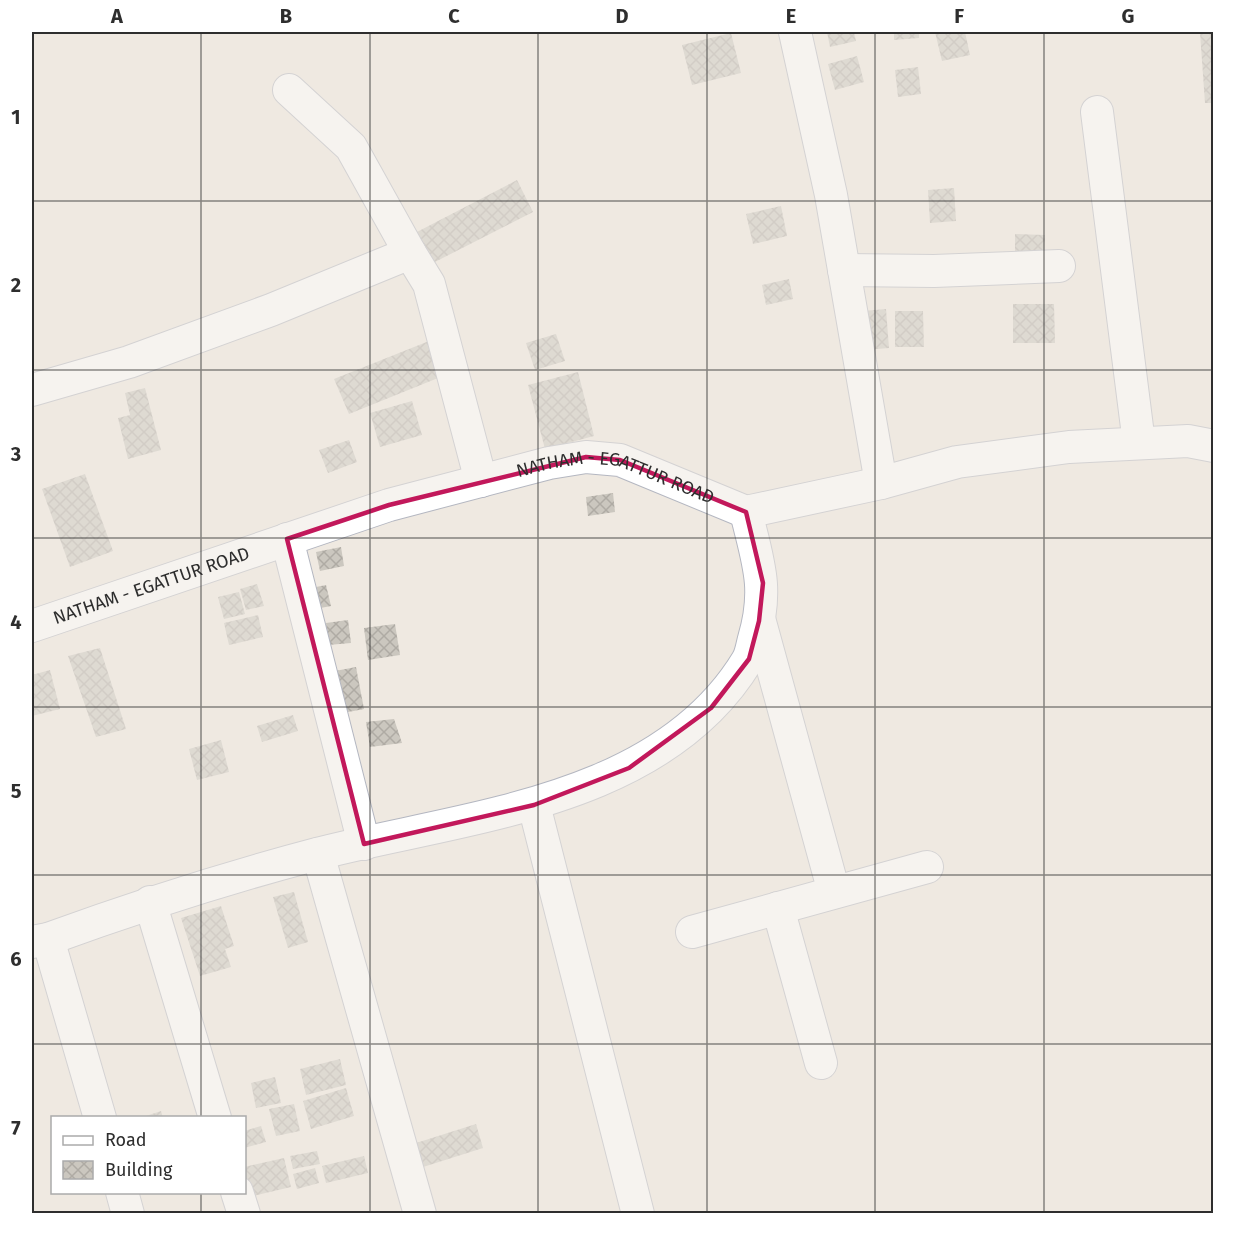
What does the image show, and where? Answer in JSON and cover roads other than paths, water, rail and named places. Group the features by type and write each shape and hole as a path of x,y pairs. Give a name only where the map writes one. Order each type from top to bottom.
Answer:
{"street":[{"path":"795,32 831,195 881,483"},
{"path":"290,90 351,147 429,284 481,481"},
{"path":"1097,112 1139,443"},
{"path":"32,390 129,362 271,310 410,253"},
{"path":"844,270 934,271 1059,266"},
{"path":"99,1116 40,941 150,902 318,854 534,805 629,768 711,708 748,659 759,621 763,582 746,512 881,483 957,462 1069,447 1188,441 1214,446"},
{"name":"NATHAM - EGATTUR ROAD","path":"32,626 389,505 549,463 586,457 620,460 746,512"},
{"path":"287,539 364,844"},
{"path":"759,621 834,892"},
{"path":"534,805 638,1214"},
{"path":"318,854 420,1214"},
{"path":"692,932 927,867"},
{"path":"150,902 214,1116"},
{"path":"778,908 821,1064"},
{"path":"123,1194 128,1214"},
{"path":"238,1194 244,1214"}]}
